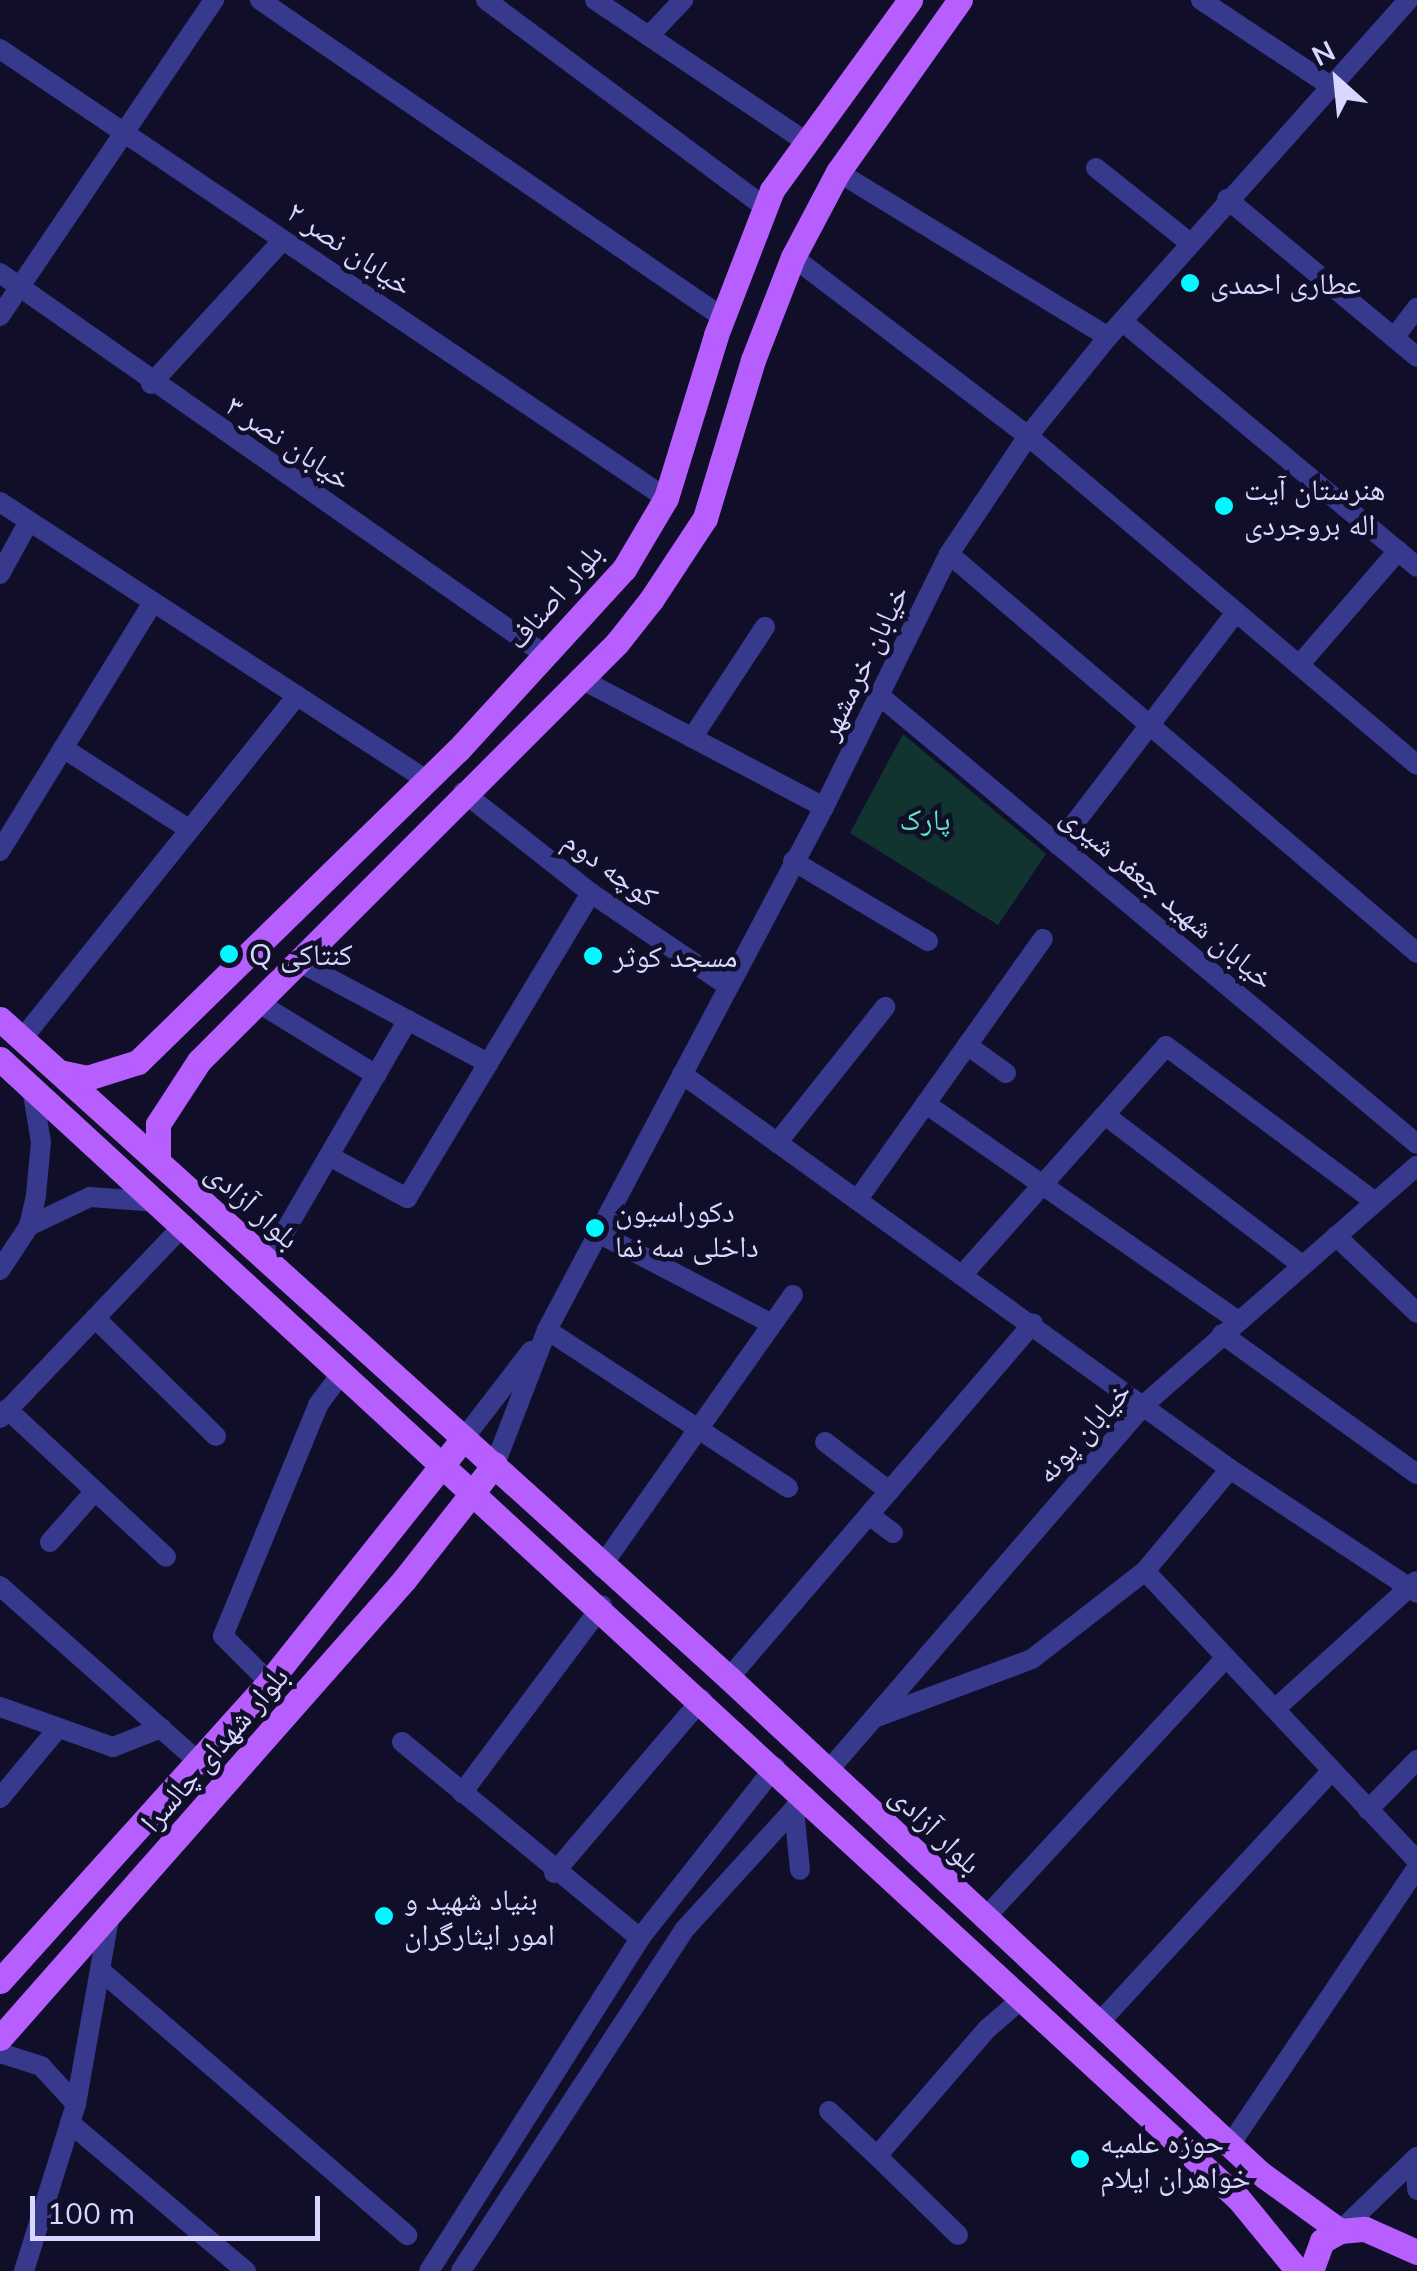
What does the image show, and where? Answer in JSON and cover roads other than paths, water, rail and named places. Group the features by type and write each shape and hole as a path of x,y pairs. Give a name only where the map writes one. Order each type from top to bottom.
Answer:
{"main road":[{"path":"158,1162 158,1124 188,1074 651,600 705,518 753,360 794,257 838,172 960,0"},
{"name":"بلوار اصناف","path":"59,1072 112,1075 157,1045 428,781 624,569 666,498 722,317 765,207 897,5"},
{"name":"بلوار آزادی","path":"0,1019 384,1369 494,1464 601,1568 729,1678 1230,2145 1340,2231"},
{"path":"157,1045 162,1070 188,1074"},
{"name":"بلوار آزادی","path":"0,1059 343,1371 469,1497"},
{"path":"364,1391 382,1380 384,1369"},
{"name":"بلوار شهدای چالسرا","path":"0,1980 269,1682 378,1552 464,1438"},
{"name":"بلوار شهدای چالسرا","path":"0,2038 404,1580 494,1464"},
{"path":"469,1497 602,1606 776,1767 800,1802 1023,1998 1238,2198 1298,2271"},
{"path":"558,1571 560,1549 579,1544"},
{"path":"378,1552 400,1558 404,1580"},
{"path":"1311,2271 1322,2241 1340,2231 1391,2236 1417,2252"}],"street":[{"path":"0,316 214,0"},
{"path":"260,0 722,317"},
{"path":"486,0 765,207"},
{"path":"595,0 806,142"},
{"path":"649,36 683,0"},
{"path":"1201,0 1329,85"},
{"name":"خیابان خرمشهر","path":"494,1464 548,1330 824,808 950,554 1028,436 1115,329 1401,2"},
{"name":"خیابان نصر ۲","path":"0,49 666,498"},
{"path":"1096,168 1190,243"},
{"path":"838,172 1115,329 1417,567"},
{"path":"1227,198 1417,357"},
{"path":"151,384 284,240"},
{"path":"794,257 1028,436 1417,764"},
{"name":"خیابان نصر ۳","path":"0,274 151,384 546,656"},
{"path":"1394,338 1417,308"},
{"path":"0,502 428,781"},
{"path":"0,574 30,522"},
{"path":"1300,664 1398,551"},
{"path":"950,554 1417,953"},
{"path":"0,851 153,602"},
{"path":"1058,845 1236,612"},
{"path":"692,738 765,627"},
{"path":"579,678 824,808"},
{"path":"22,1039 298,696"},
{"name":"خیابان شهید جعفر شیری","path":"880,696 1417,1144"},
{"path":"63,748 190,830"},
{"name":"کوچه دوم","path":"463,792 591,894 728,986"},
{"path":"793,861 928,941"},
{"path":"329,1156 407,1198 591,894"},
{"path":"858,1199 1043,938"},
{"path":"297,961 488,1063"},
{"path":"257,1002 376,1075"},
{"path":"778,1143 885,1007"},
{"path":"266,1262 408,1020"},
{"path":"968,1045 1006,1073"},
{"path":"963,1274 1166,1046 1375,1202"},
{"path":"682,1074 1146,1403 1230,1470 1415,1587 1274,1710"},
{"path":"0,1270 30,1226 41,1142 32,1088"},
{"path":"926,1104 1042,1185 1417,1474"},
{"path":"1105,1115 1302,1265"},
{"name":"خیابان پونه","path":"828,1771 1146,1403 1417,1166"},
{"path":"30,1226 90,1197 158,1202"},
{"path":"166,1557 4,1413 183,1226"},
{"path":"598,1232 772,1324"},
{"path":"1336,1236 1417,1313"},
{"path":"601,1568 793,1295"},
{"path":"95,1318 216,1436"},
{"path":"729,1678 1033,1323"},
{"path":"548,1330 788,1488"},
{"name":"خیابان خرمشهر","path":"464,1438 548,1330"},
{"path":"269,1682 223,1636 318,1405 343,1371"},
{"path":"825,1442 889,1491"},
{"path":"874,1718 1032,1659 1145,1571 1230,1470"},
{"path":"50,1542 94,1491"},
{"path":"869,1514 893,1533"},
{"path":"1145,1571 1417,1865 1230,2145"},
{"path":"0,1586 198,1761"},
{"path":"462,1793 602,1606"},
{"path":"984,1919 1226,1658"},
{"path":"554,1872 702,1699"},
{"path":"0,1707 55,1732 112,1747 161,1728"},
{"path":"0,1798 55,1732"},
{"path":"402,1742 554,1872 640,1938"},
{"path":"1368,1810 1417,1760"},
{"path":"429,2271 640,1938 776,1767"},
{"path":"1098,2024 1332,1770"},
{"path":"461,2271 684,1930 800,1802"},
{"path":"800,1802 800,1870"},
{"path":"737,1813 760,1810 773,1832"},
{"path":"24,2271 73,2114 109,1918"},
{"path":"100,1970 406,2236"},
{"path":"877,2156 987,2029 1023,1998"},
{"path":"0,2053 41,2066 73,2114 246,2271"},
{"path":"828,2111 958,2234"},
{"path":"1340,2231 1416,2158"},
{"path":"1416,2158 1417,2190"}],"place":[{"name":"عطاری احمدی","path":"1190,283"},
{"name":"هنرستان آیت اله بروجردی","path":"1224,506"},
{"name":"Q کنتاکی","path":"229,954"},
{"name":"مسجد کوثر","path":"593,956"},
{"name":"دکوراسیون داخلی سه نما","path":"595,1228"},
{"name":"بنیاد شهید و امور ایثارگران","path":"384,1916"},
{"name":"حوزه علمیه خواهران ایلام","path":"1080,2159"}],"park label":[{"name":"پارک","path":"925,819"}]}
